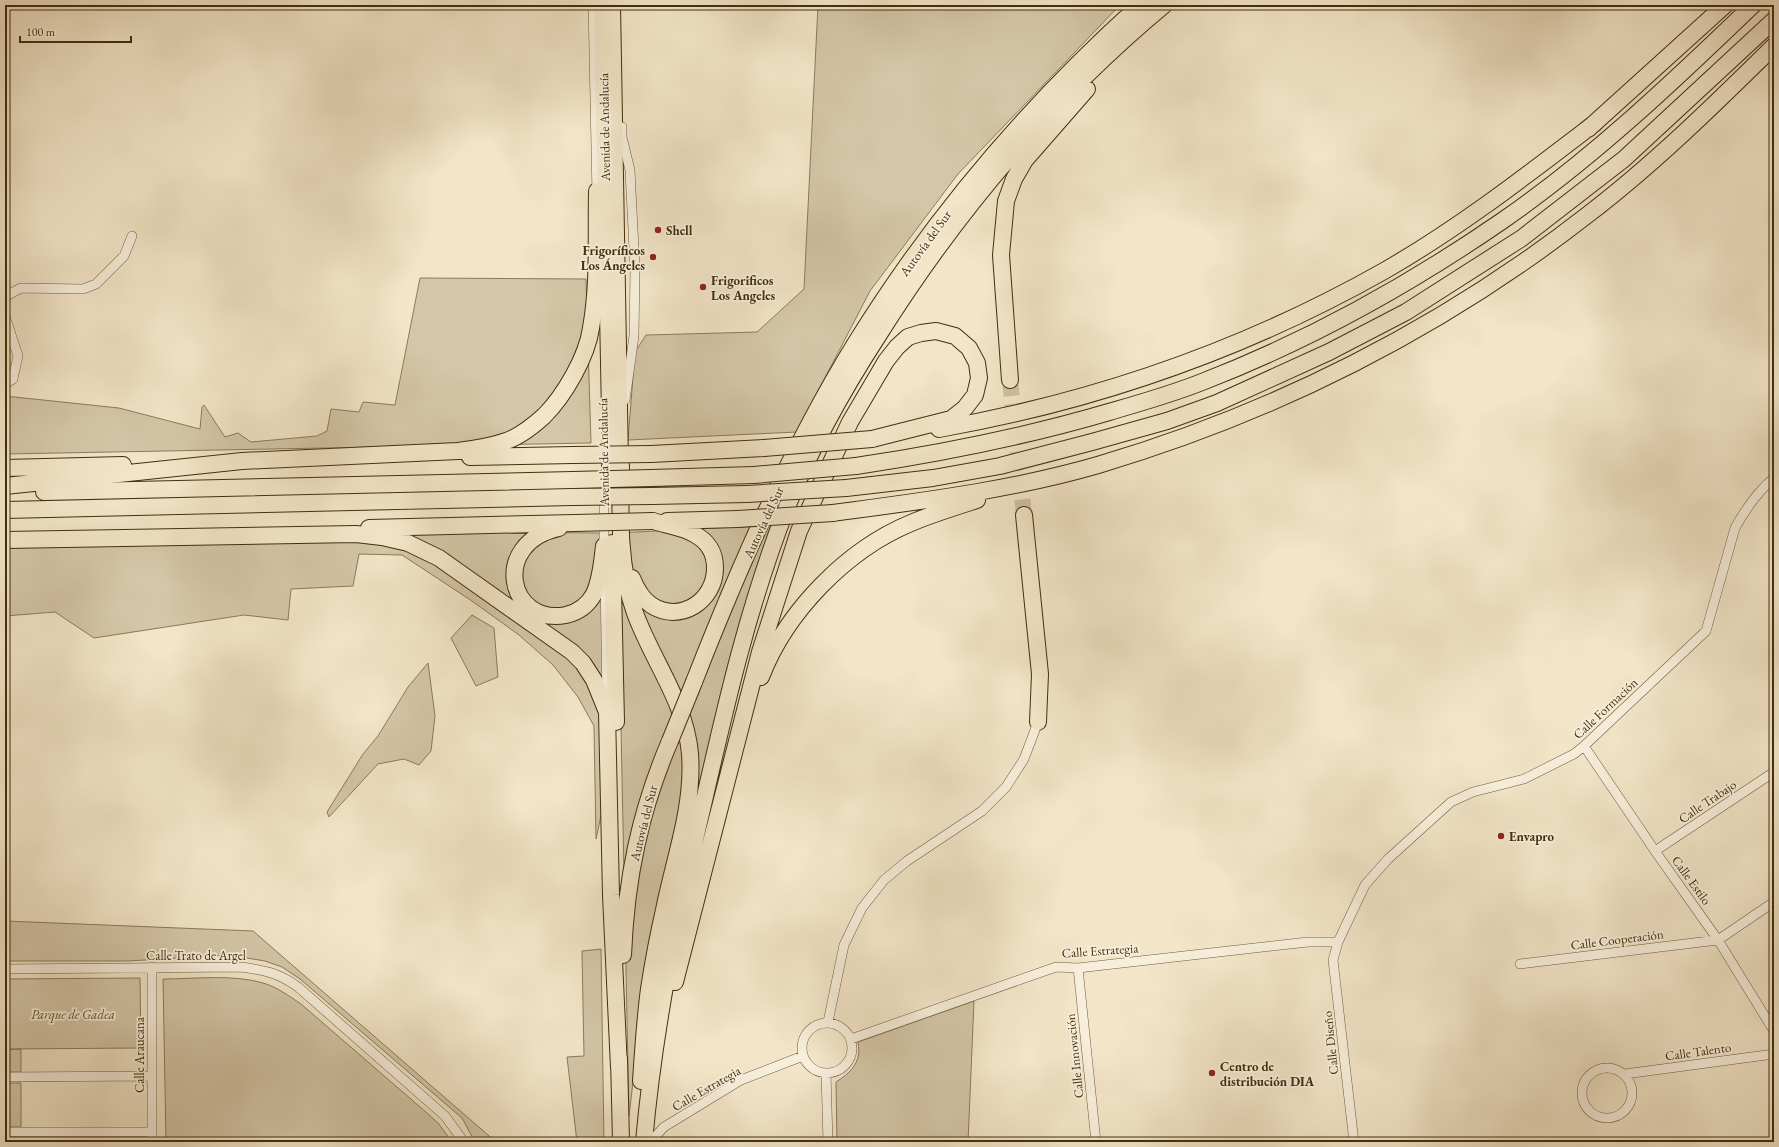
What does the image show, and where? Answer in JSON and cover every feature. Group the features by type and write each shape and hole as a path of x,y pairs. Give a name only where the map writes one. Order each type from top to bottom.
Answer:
{"highway":[{"name":"Autovía del Sur","path":"621,1142 619,1068 624,917 630,873 654,779 709,643 756,536 791,462 855,344 917,252 991,158 1068,73 1140,5"},
{"path":"1010,380 1001,255 1006,201 1014,179 1025,160 1092,83 1165,5"},
{"name":"Autovía del Sur","path":"644,1142 666,973 690,861 735,669 769,554 788,504 810,455 845,390 904,294 972,203 1043,119 1124,38 1165,5"},
{"path":"1356,311 1500,212 1724,5"},
{"path":"5,493 573,480 754,474 856,466 930,455 992,443 1077,421 1150,400 1224,373 1294,342 1356,311 1434,266 1504,219 1604,143 1753,5"},
{"path":"5,510 747,494 846,488 933,478 1000,466 1092,442 1167,421 1217,403 1329,352 1406,312 1522,238 1624,159 1774,20"},
{"path":"5,536 738,519 833,513 933,499 1032,481 1097,465 1178,439 1227,420 1303,388 1416,331 1482,290 1586,217 1635,177 1774,46"},
{"path":"5,468 242,461 650,454 764,448 872,439 992,420 1078,399 1170,370 1242,342 1304,313 1384,271 1435,240 1489,204 1595,123"},
{"path":"5,486 242,461 458,451 476,449 505,442 539,420 562,395 580,360 591,330 596,285 597,191"},
{"path":"646,1122 654,1100 675,979 760,652 799,531 850,422 886,361 897,347 908,338 921,333 936,331 955,336 969,348 977,363 979,378 975,394 965,408 951,419 872,439"},
{"path":"616,465 626,509 628,563 635,585 642,597 651,605 660,609 669,611 682,610 692,607 707,595 712,586 715,575 715,558 711,549 706,542 694,533 653,521"},
{"path":"614,975 619,840 616,465"},
{"path":"616,465 626,583 635,613 672,691 683,719 690,752 691,775 686,815 664,910 649,989 640,1085 637,1142"},
{"path":"740,731 764,668 791,620 816,590 844,564 874,542 910,523 999,494 1032,481"},
{"path":"1024,514 1040,674 1038,722"},
{"path":"575,523 546,531 525,545 519,554 515,563 515,582 517,591 531,609 540,614 557,617 574,613 585,606 594,593 600,575 604,542"},
{"path":"5,540 356,534 382,537 408,543 439,558 572,652 583,663 594,680 607,712 611,895 619,1068"}],"main road":[{"name":"Avenida de Andalucía","path":"601,5 616,465"},
{"name":"Avenida de Andalucía","path":"616,465 621,433 614,40 617,6"}],"street":[{"path":"587,5 594,27"},
{"name":"Avenida de Andalucía","path":"593,5 604,468 607,712"},
{"path":"617,6 622,137"},
{"path":"615,104 630,170 635,269 634,336 621,433"},
{"path":"5,303 6,296 22,288 83,289 96,284 124,256 132,236"},
{"path":"5,316 18,356 13,379 5,384"},
{"name":"Calle Formación","path":"1338,942 1364,885 1388,859 1451,802 1473,792 1524,779 1574,754 1706,631 1735,528 1743,514 1762,490 1774,478"},
{"path":"828,1022 844,945 862,908 890,876 907,861 982,811 1006,787 1024,758 1038,722"},
{"name":"Calle Estilo","path":"1584,746 1655,851 1718,940 1774,1031"},
{"name":"Calle Trabajo","path":"1655,851 1774,772"},
{"path":"1718,940 1774,902"},
{"name":"Calle Cooperación","path":"1520,964 1718,940"},
{"name":"Calle Estrategia","path":"851,1039 1056,966 1078,968 1308,942 1338,942"},
{"name":"Calle Diseño","path":"1338,942 1333,960 1354,1142"},
{"name":"Calle Araucana","path":"152,967 152,1142"},
{"name":"Calle Trato de Argel","path":"5,969 241,967 279,974 287,979 445,1116 464,1142"},
{"name":"Calle Innovación","path":"1078,968 1096,1142"},
{"path":"828,1022 838,1025 846,1030 851,1039 851,1055 846,1064 837,1071 826,1074 814,1070 803,1056 803,1046 809,1030 819,1024 828,1022"},
{"name":"Calle Talento","path":"1625,1074 1774,1054"},
{"name":"Calle Estrategia","path":"650,1142 664,1127 741,1080 803,1056"},
{"path":"1611,1068 1625,1074 1630,1081 1632,1096 1630,1104 1626,1110 1612,1117 1596,1115 1590,1111 1585,1104 1582,1089 1589,1075 1595,1070 1611,1068"},
{"path":"826,1074 828,1142"},
{"path":"5,1077 152,1076"},
{"path":"5,1132 152,1132"}],"green space":[{"path":"818,5 1120,5 958,174 870,291 797,432 628,440 635,352 646,335 757,332 804,289"},
{"path":"420,278 586,279 591,443 5,454 5,396 119,408 200,429 202,407 204,405 225,437 238,433 251,442 317,436 327,431 331,409 359,412 363,402 395,405"},
{"path":"776,525 691,835 644,989 629,1116 617,533"},
{"path":"389,533 601,533 604,657 602,811 596,839 594,726 578,697 553,665 519,635 472,601 402,555 359,554 353,586 291,589 288,620 244,615 94,638 55,612 5,616 5,545"},
{"path":"472,615 494,628 498,677 476,686 451,638"},
{"path":"428,663 435,716 431,751 419,765 404,759 378,764 329,817 327,812 363,754 378,736 408,687"},
{"path":"5,921 253,931 496,1142 475,1142 462,1118 300,979 282,967 265,961 229,955 128,961 5,961"},
{"path":"601,949 604,1142 577,1142 567,1057 584,1056 582,951"},
{"name":"Parque de Gadea","path":"140,978 141,1048 5,1049 5,979"},
{"path":"227,978 252,980 278,989 301,1004 427,1113 439,1124 452,1142 166,1142 163,979"},
{"path":"974,1001 968,1142 837,1142 836,1082 851,1070 857,1060 859,1049 858,1042"},
{"path":"21,1049 21,1072 5,1072 5,1050"},
{"path":"5,1083 21,1083 21,1127 5,1127"}],"tunnel":[{"path":"1010,380 1024,515"}],"place":[{"name":"Shell","path":"658,230"},
{"name":"Frigoríficos Los Ángeles","path":"653,257"},
{"name":"Frigorificos Los Angeles","path":"703,287"},
{"name":"Envapro","path":"1501,836"},
{"name":"Centro de distribución DIA","path":"1212,1073"}]}
